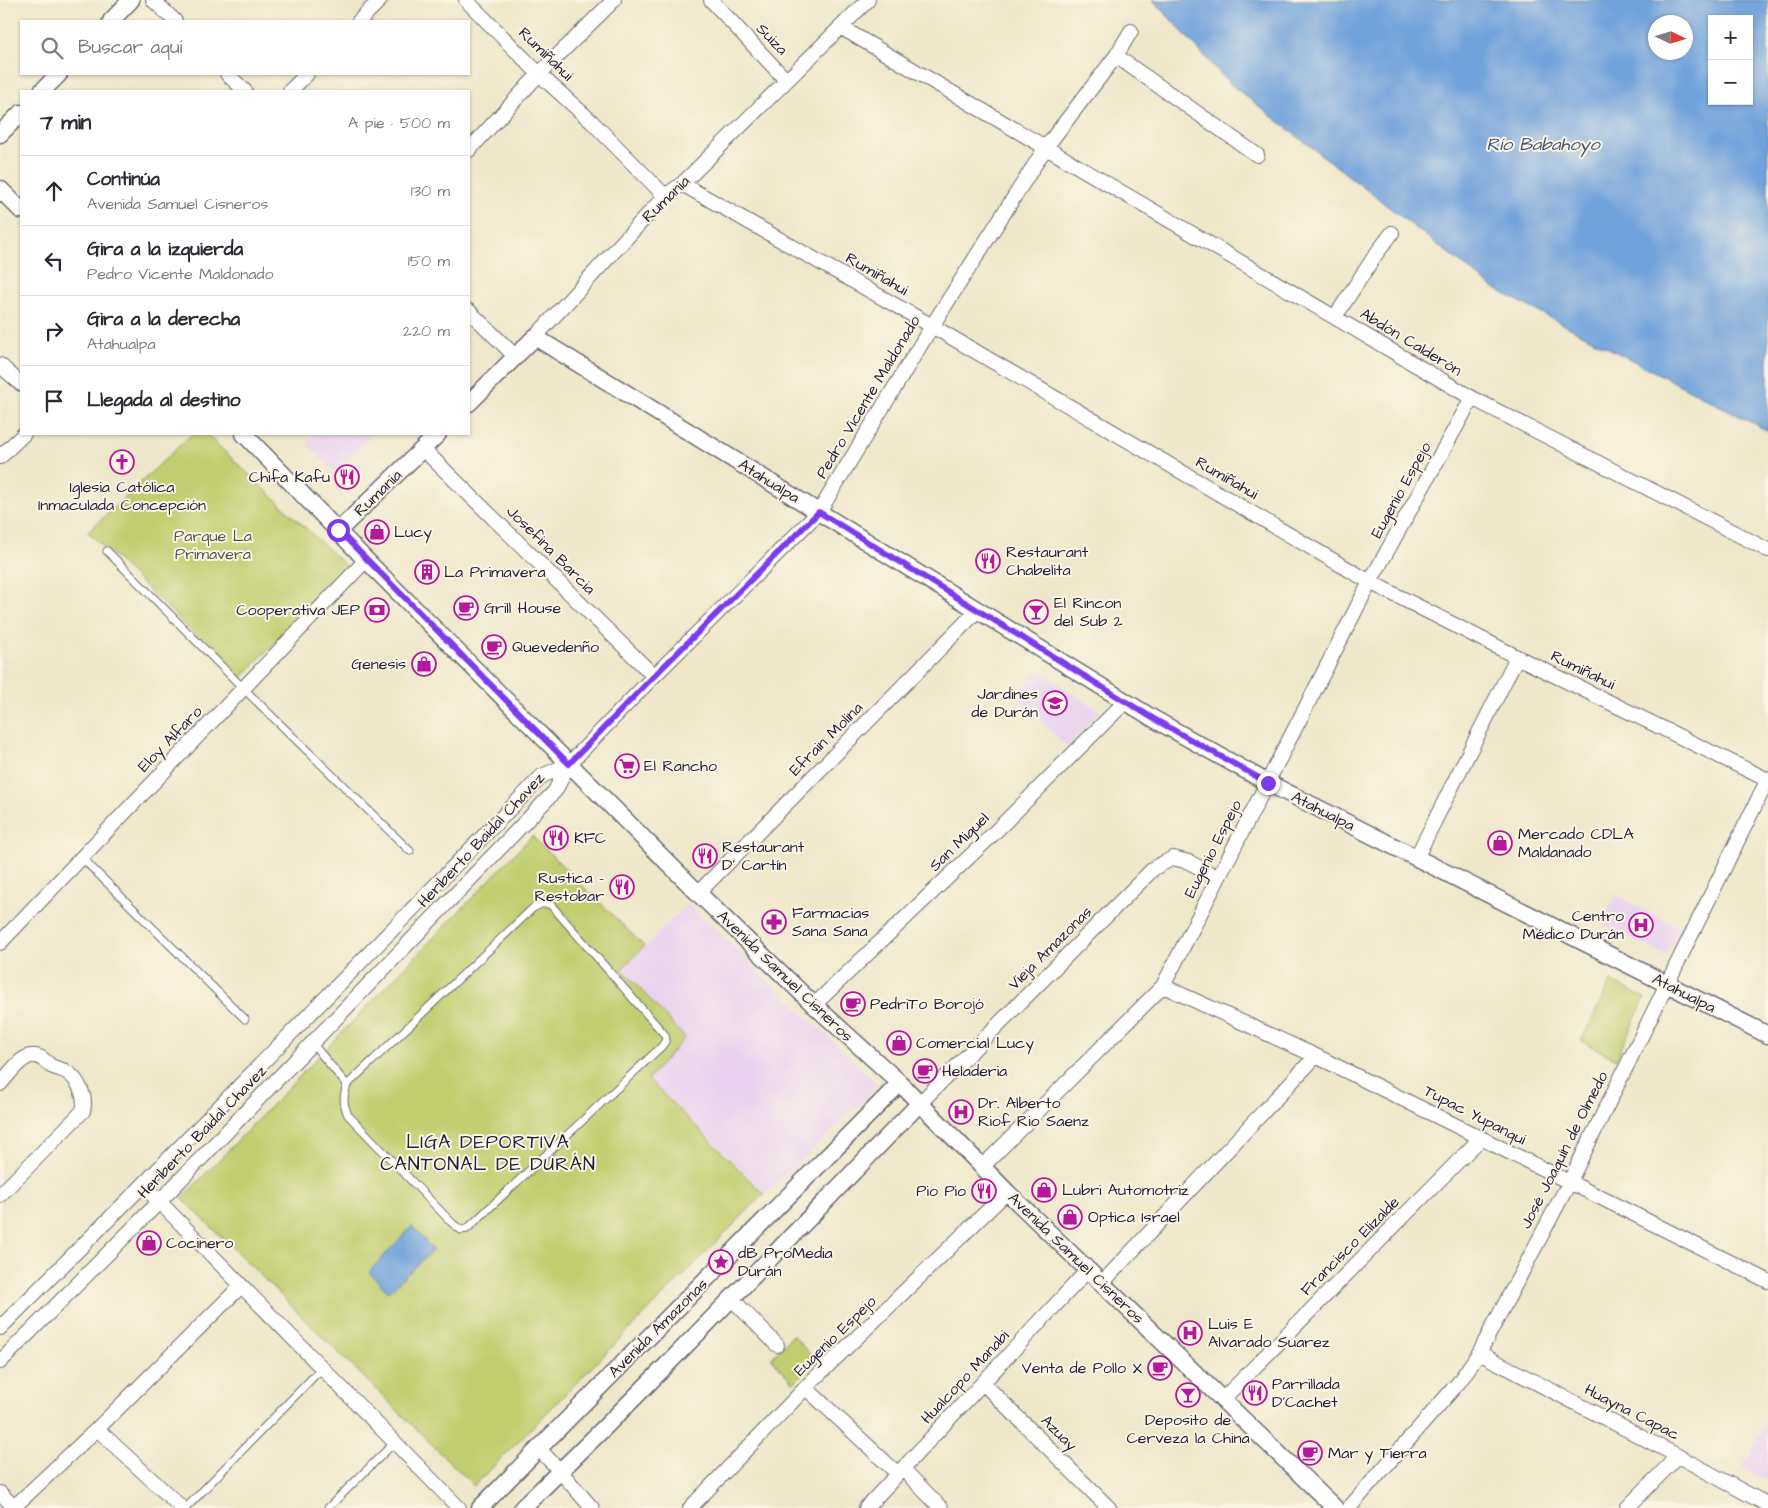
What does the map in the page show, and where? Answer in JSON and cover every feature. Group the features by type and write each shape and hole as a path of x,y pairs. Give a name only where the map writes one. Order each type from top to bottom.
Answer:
{"street":[{"path":"111,20 131,0"},
{"path":"153,0 174,20"},
{"path":"360,20 380,0"},
{"name":"Rumiñahui","path":"466,0 665,196"},
{"path":"470,149 540,74 614,0"},
{"name":"Suiza","path":"711,0 786,80"},
{"name":"Rumania","path":"470,402 535,337 665,196 682,184 786,80 842,28 868,0"},
{"name":"Abdón Calderón","path":"842,28 1472,398 1768,550"},
{"name":"Pedro Vicente Maldonado","path":"569,764 654,676 819,512 932,326 1046,147 1116,56 1131,31"},
{"path":"1116,56 1257,155"},
{"path":"43,90 58,75"},
{"path":"228,75 244,90"},
{"path":"291,90 306,75"},
{"path":"0,134 20,114"},
{"name":"Rumiñahui","path":"682,184 932,326 1370,582 1517,657 1768,780"},
{"path":"0,189 20,209"},
{"path":"1335,317 1392,233"},
{"path":"470,312 515,356"},
{"name":"Atahualpa","path":"535,337 1154,719 1268,783 1768,1036"},
{"path":"0,365 20,383"},
{"name":"Eugenio Espejo","path":"983,1166 1163,986 1370,582 1472,398"},
{"path":"0,457 23,435"},
{"name":"Avenida Samuel Cisneros","path":"245,435 366,560 698,892 814,1004 900,1083 1007,1192 1335,1508"},
{"name":"Rumania","path":"338,530 437,435"},
{"name":"Josefina Barcia","path":"423,449 654,676"},
{"name":"Eloy Alfaro","path":"0,944 366,560"},
{"name":"Efrain Molina","path":"698,892 978,610"},
{"path":"1416,858 1517,657"},
{"name":"San Miguel","path":"814,1004 988,839 1126,702"},
{"name":"Heriberto Baidal Chavez","path":"0,1362 159,1202 555,791 569,764"},
{"name":"Heriberto Baidal Chavez","path":"0,1328 143,1185 542,776 569,764"},
{"name":"José Joaquín de Olmedo","path":"1349,1508 1459,1382 1479,1353 1569,1183 1768,780"},
{"name":"Vieja Amazonas","path":"920,1103 1154,868 1173,858 1189,862 1218,878"},
{"name":"Tupac Yupanqui","path":"1163,986 1316,1056 1768,1281"},
{"path":"0,1084 24,1058 34,1055 71,1076 84,1095 83,1111 0,1195"},
{"path":"1102,1283 1316,1056"},
{"name":"Avenida Amazonas","path":"480,1508 900,1083"},
{"name":"Avenida Amazonas","path":"522,1508 731,1298 920,1103"},
{"name":"Francisco Elizalde","path":"1222,1400 1481,1138"},
{"path":"143,1185 459,1508"},
{"name":"Eugenio Espejo","path":"690,1508 806,1388 1007,1192"},
{"name":"Hualcopo Manabi","path":"866,1508 1088,1270"},
{"path":"0,1493 14,1508 97,1429 240,1286"},
{"path":"731,1298 777,1344"},
{"path":"0,1336 12,1349"},
{"name":"Huayna Capac","path":"1479,1353 1678,1456 1763,1505"},
{"name":"Azuay","path":"984,1383 1109,1508"},
{"path":"806,1388 941,1508"},
{"path":"97,1429 184,1508"},
{"path":"538,1449 592,1508"},
{"path":"1627,1508 1678,1456"}],"lane":[{"path":"107,551 410,851"},
{"path":"82,858 245,1019"},
{"path":"541,904 550,904 665,1035 666,1040 662,1046 467,1229 461,1230 452,1223 348,1115 344,1107 343,1097 347,1085 533,908 541,904"},
{"path":"312,1043 347,1085"},
{"path":"184,1508 322,1368"},
{"path":"328,1508 395,1442"}],"shaded area":[{"path":"314,435 372,435 335,472 306,443"},
{"name":"Jardines de Durán","path":"1037,670 1100,711 1067,747 1015,695"},
{"name":"Centro Médico Durán","path":"1616,895 1680,928 1666,956 1602,923"},
{"path":"688,904 879,1085 767,1194 648,1078 686,1038 623,969"},
{"path":"1768,1416 1768,1481 1742,1468"}],"green space":[{"name":"Parque La Primavera","path":"191,435 207,435 347,567 241,678 88,532"},
{"name":"LIGA DEPORTIVA CANTONAL DE DURÁN","path":"532,836 644,946 622,969 685,1038 648,1079 764,1194 474,1486 182,1198"},
{"path":"1611,981 1645,998 1616,1059 1581,1041"},
{"path":"793,1335 816,1361 794,1383 771,1359"}],"water":[{"name":"Río Babahoyo","path":"1153,0 1768,0 1768,431 1493,288 1230,84"},
{"path":"412,1226 433,1250 388,1292 369,1272"}],"place":[{"name":"Iglesia Católica Inmaculada Concepción","path":"122,462"},
{"name":"Chifa Kafu","path":"347,477"},
{"name":"Lucy","path":"377,532"},
{"name":"Restaurant Chabelita","path":"988,561"},
{"name":"La Primavera","path":"427,572"},
{"name":"Grill House","path":"466,608"},
{"name":"Cooperativa JEP","path":"377,610"},
{"name":"El Rincon del Sub 2","path":"1036,612"},
{"name":"Quevedenño","path":"494,647"},
{"name":"Genesis","path":"424,664"},
{"name":"Jardines de Durán","path":"1055,703"},
{"name":"El Rancho","path":"627,766"},
{"name":"KFC","path":"556,838"},
{"name":"Mercado CDLA Maldanado","path":"1500,843"},
{"name":"Restaurant D' Cartín","path":"705,856"},
{"name":"Rustica - Restobar","path":"622,887"},
{"name":"Farmacias Sana Sana","path":"774,922"},
{"name":"Centro Médico Durán","path":"1641,925"},
{"name":"PedriTo Borojó","path":"853,1004"},
{"name":"Comercial Lucy","path":"899,1043"},
{"name":"Heladeria","path":"925,1071"},
{"name":"Dr. Alberto Riof Rio Saenz","path":"961,1112"},
{"name":"Lubri Automotriz","path":"1044,1190"},
{"name":"Pio Pio","path":"984,1191"},
{"name":"Optica Israel","path":"1070,1217"},
{"name":"Cocinero","path":"149,1243"},
{"name":"dB ProMedia Durán","path":"721,1262"},
{"name":"Luis E Alvarado Suarez","path":"1190,1333"},
{"name":"Venta de Pollo X","path":"1160,1368"},
{"name":"Parrillada D'Cachet","path":"1255,1393"},
{"name":"Deposito de Cerveza la China","path":"1188,1395"},
{"name":"Mar y Tierra","path":"1310,1453"}],"district":[{"name":"LIGA DEPORTIVA CANTONAL DE DURÁN","path":"488,1153"}],"route":[{"path":"338,530 569,764 654,676 819,512 1154,719 1268,783"}]}
